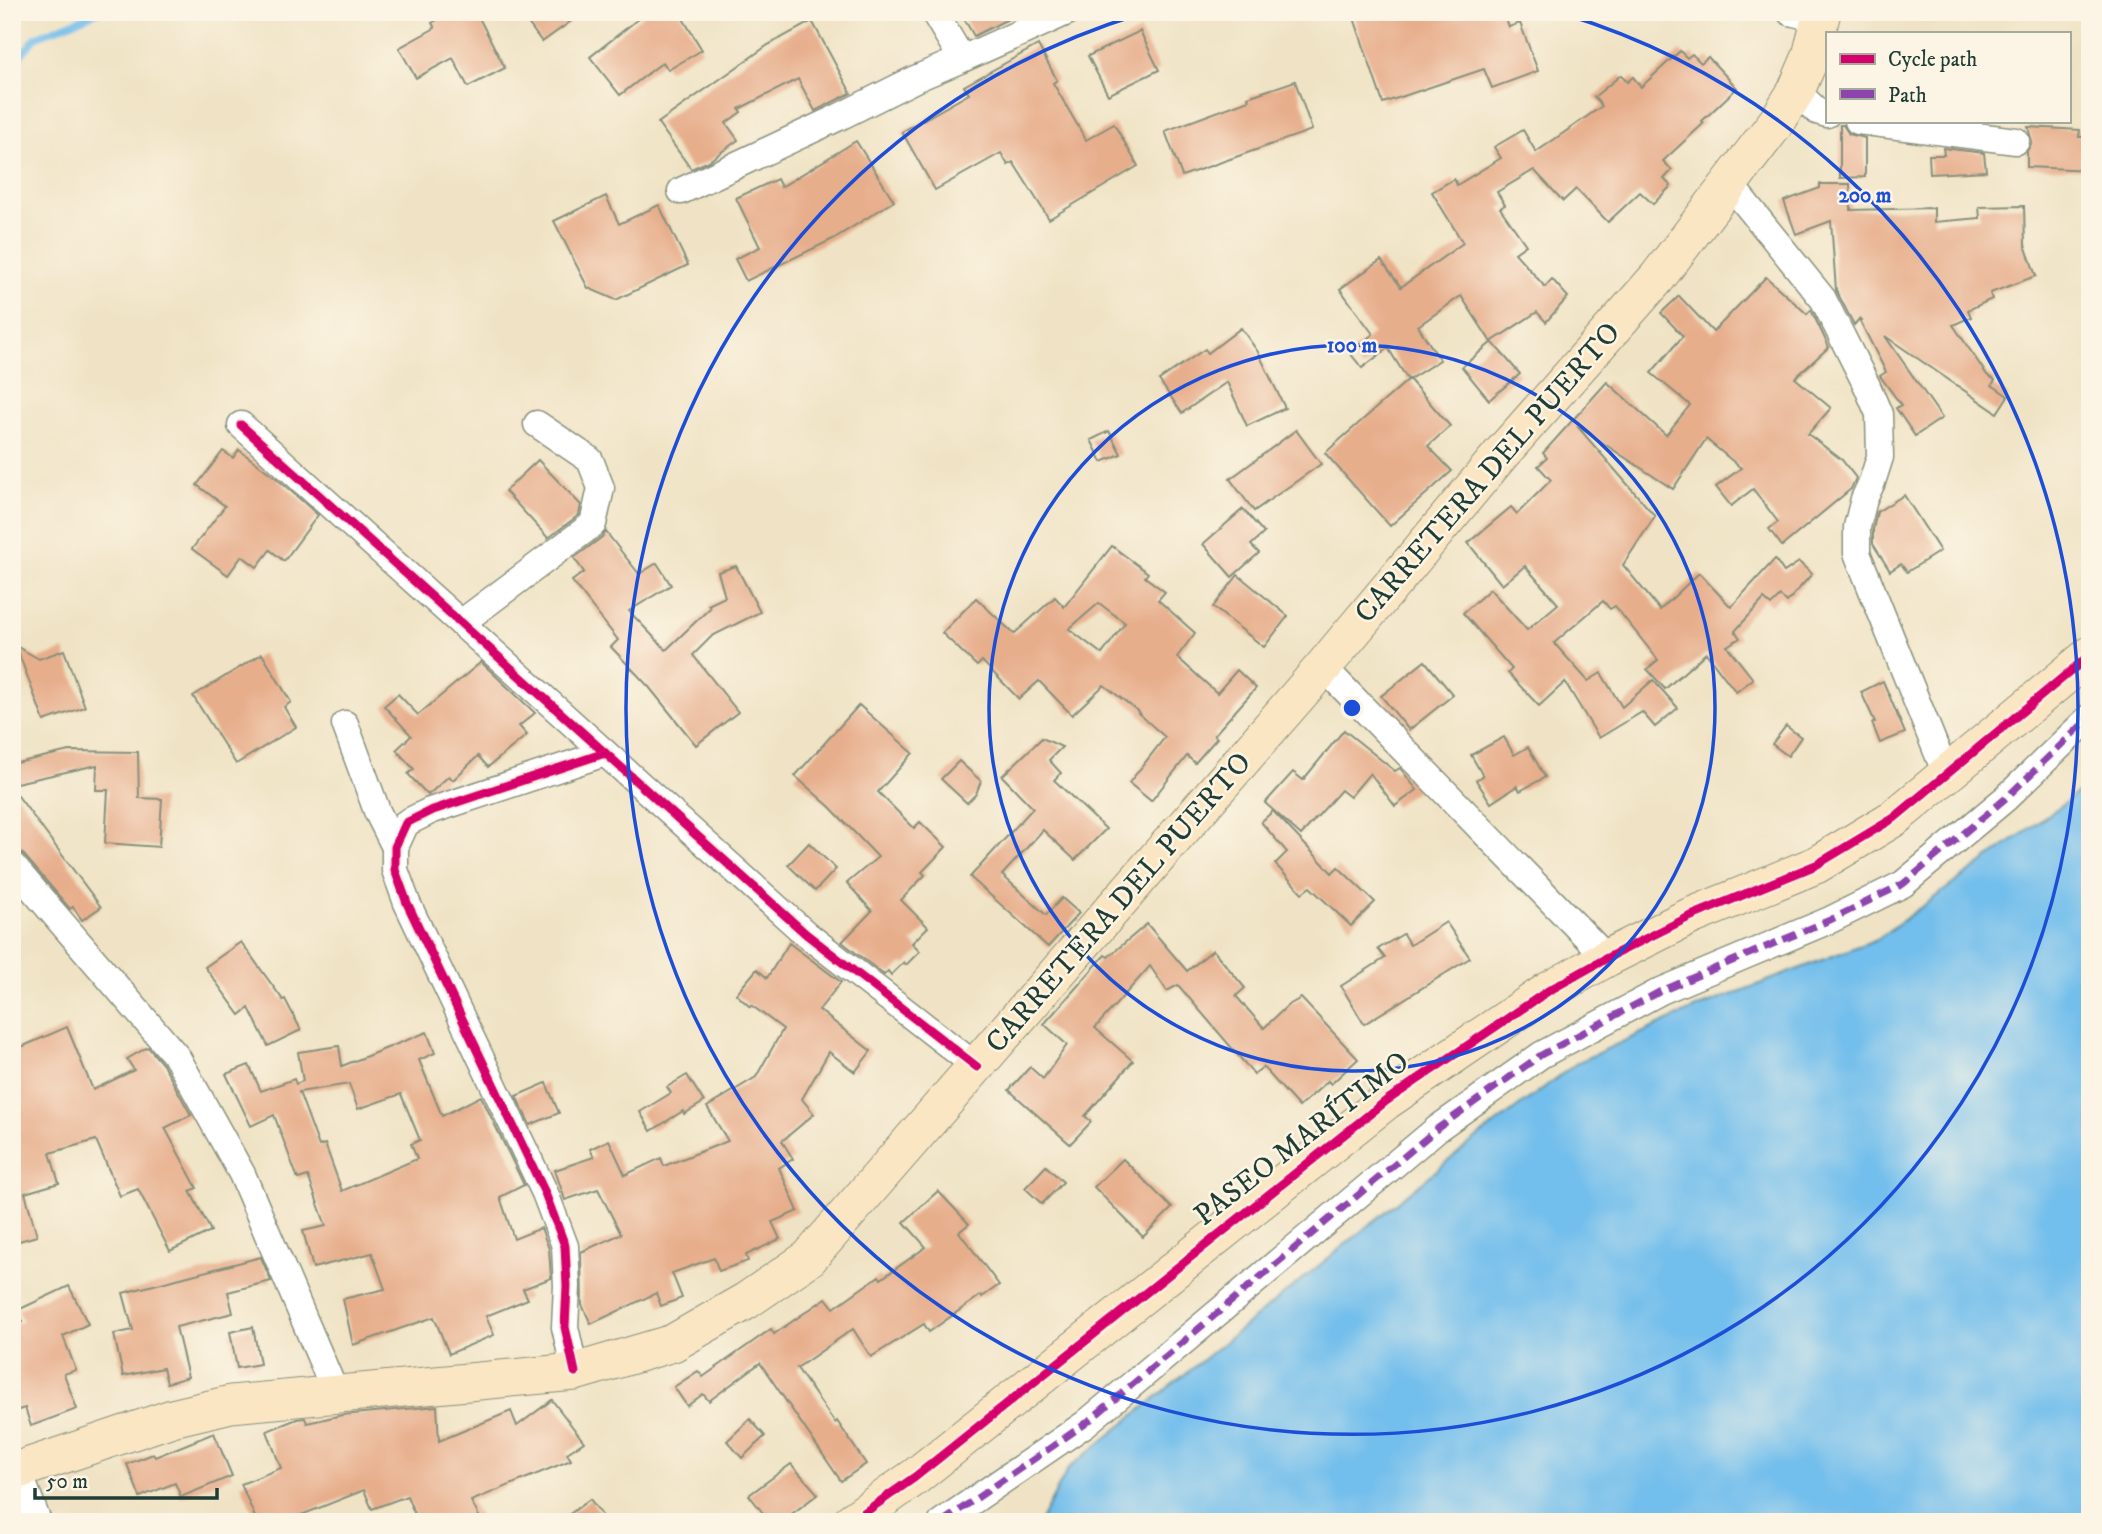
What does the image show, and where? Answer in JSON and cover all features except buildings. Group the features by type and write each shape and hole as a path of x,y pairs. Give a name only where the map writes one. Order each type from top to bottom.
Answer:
{"main road":[{"name":"CARRETERA DEL PUERTO","path":"15,1471 184,1415 231,1404 575,1372 673,1343 747,1301 809,1258 1323,667 1501,454 1657,278 1796,91 1811,56 1810,15"},
{"name":"PASEO MARÍTIMO","path":"851,1522 915,1476 1386,1101 1548,991 1607,958 1689,917 1816,865 1894,818 2090,655"}],"street":[{"path":"934,12 962,59"},
{"path":"681,191 915,79 1067,12"},
{"path":"1796,91 1817,111 1826,114"},
{"path":"1866,122 2016,141"},
{"path":"1729,183 1823,299 1879,414 1880,457 1857,527 1857,554 1946,774"},
{"path":"461,623 593,524 601,488 590,460 537,424"},
{"path":"241,425 806,934 976,1068"},
{"path":"1323,667 1607,958"},
{"path":"942,1522 1085,1424 1438,1128 1531,1062 1661,991 1830,920 1903,884 2006,798 2090,717"},
{"path":"345,724 377,811 395,847"},
{"path":"575,1372 565,1327 565,1246 545,1193 407,903 395,870 395,847 406,823 429,811 605,753"},
{"path":"12,865 177,1057 242,1174 336,1394"},
{"path":"15,1471 38,1522"}],"water":[{"path":"2090,782 2090,1522 1040,1522 1068,1469 1474,1140 1578,1062 1694,1009 1877,939"}],"waterway":[{"path":"12,66 36,37 98,12"}],"marked path":[{"path":"942,1522 1085,1424 1438,1128 1541,1055 1661,991 1830,920 1903,884 2006,798 2090,717"}],"cycle path":[{"path":"241,425 806,934 977,1067"},
{"path":"851,1522 915,1477 1386,1101 1548,991 1607,958 1689,917 1816,865 1894,818 2090,655"},
{"path":"575,1372 565,1327 565,1246 545,1193 407,903 395,870 395,847 406,823 430,811 605,753"}]}
